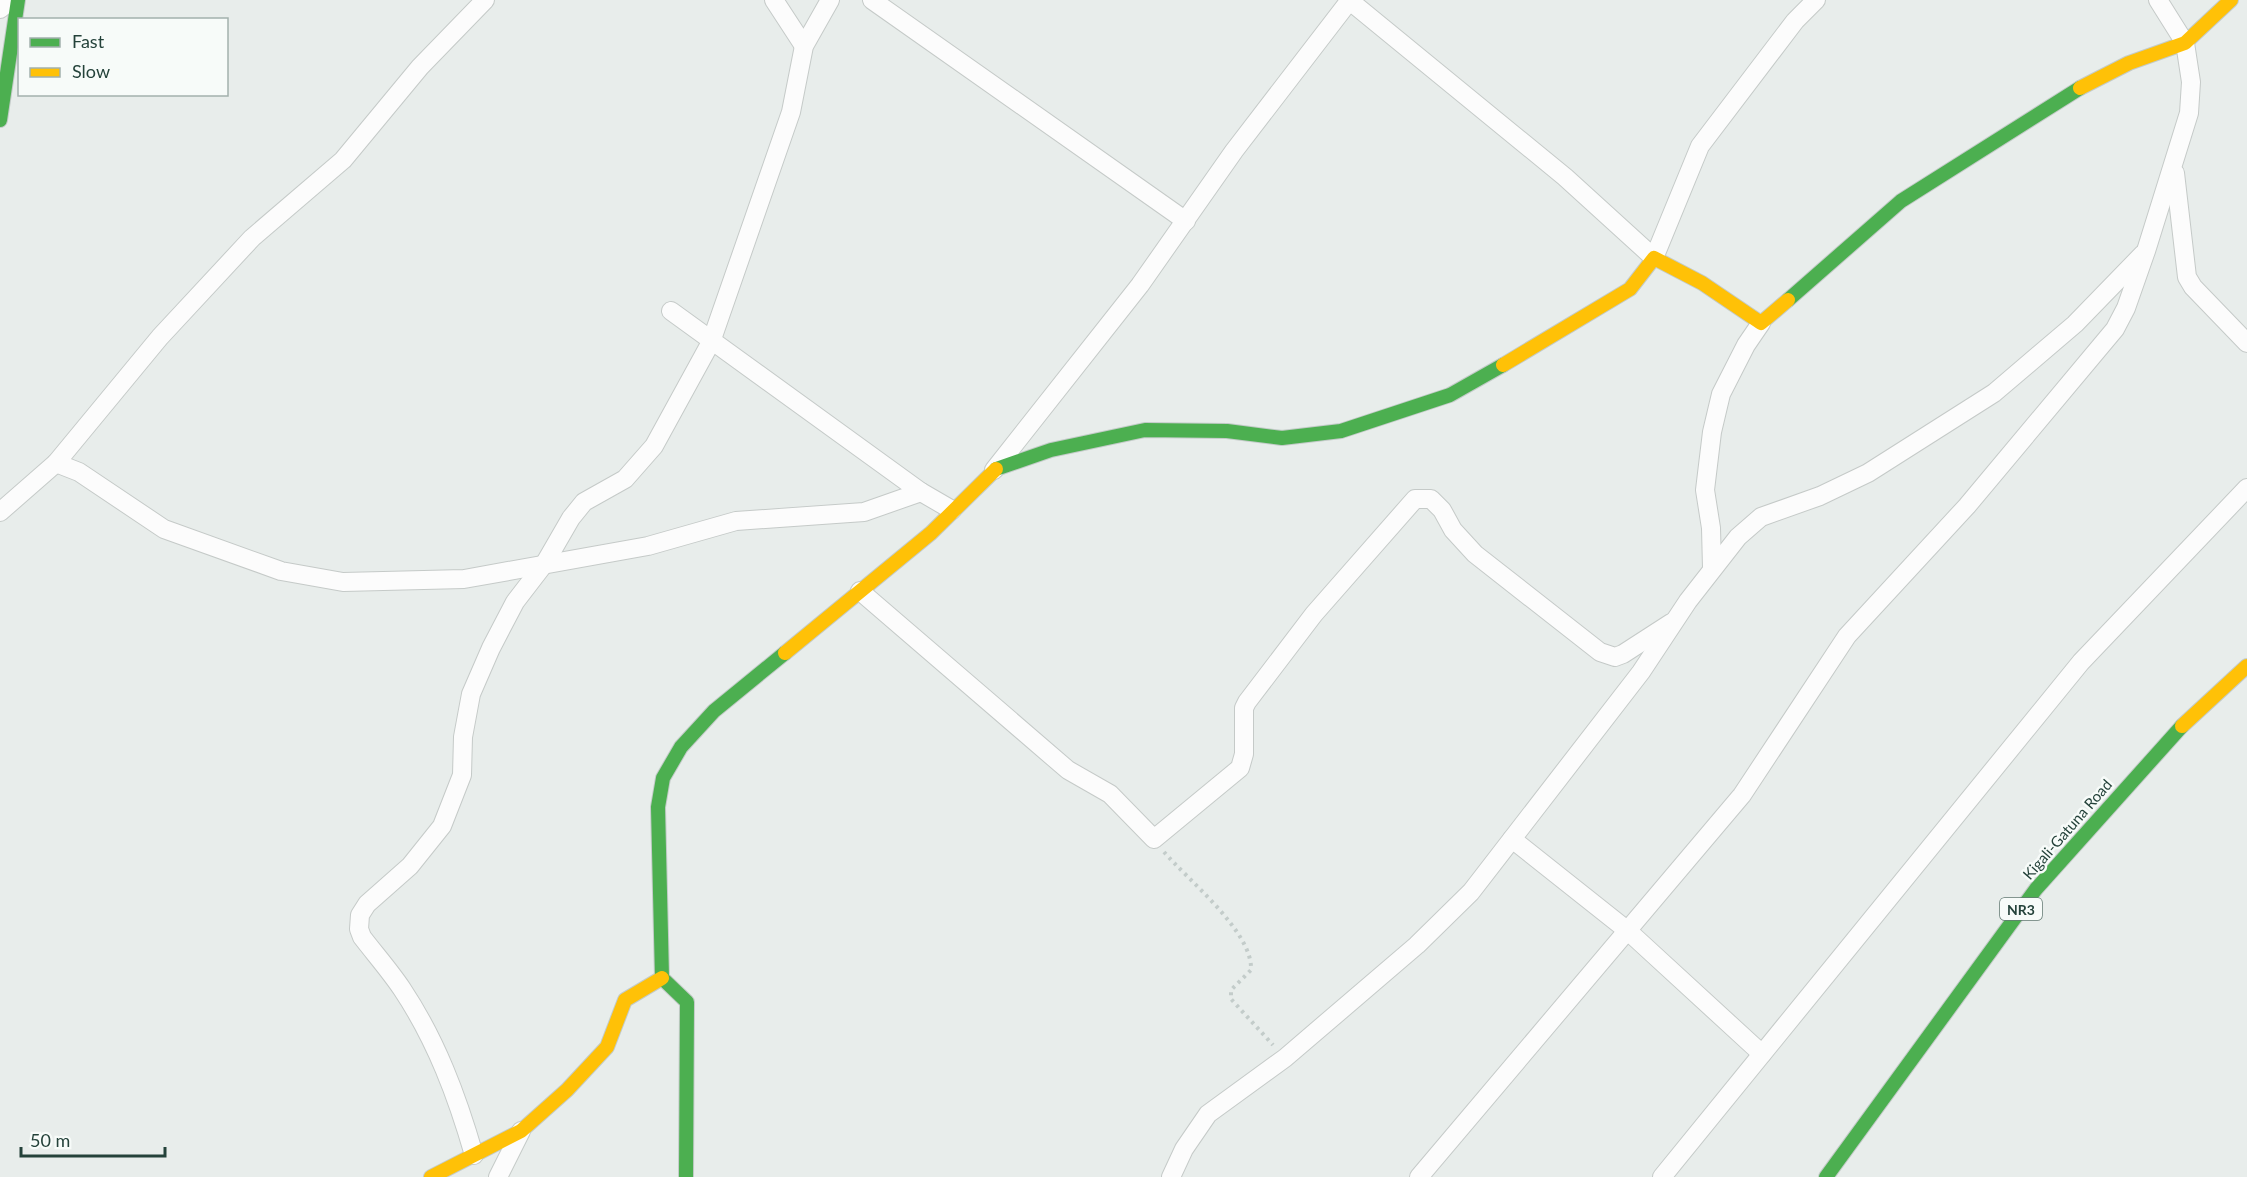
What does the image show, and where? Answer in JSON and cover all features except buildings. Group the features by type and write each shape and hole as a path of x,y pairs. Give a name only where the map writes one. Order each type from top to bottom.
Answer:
{"main road":[{"path":"0,120 18,0"},
{"path":"686,1177 687,1002 662,978 657,807 663,778 695,728 931,533 994,470 1051,450 1145,430 1227,431 1282,438 1341,431 1381,419 1450,395 1602,308 1630,289 1654,258 1709,287 1761,322 1901,201 2098,78 2129,63 2186,43 2231,0"},
{"name":"Kigali-Gatuna Road","path":"1826,1177 2036,889 2190,717 2247,666"},
{"path":"431,1177 521,1131 567,1090 607,1047 625,1000 662,978"}],"street":[{"path":"0,9 11,0"},
{"path":"0,512 56,463 160,338 252,238 343,160 420,67 485,0"},
{"path":"774,0 804,46"},
{"path":"474,1155 458,1099 439,1053 401,988 362,937 359,929 360,915 368,904 410,866 442,826 462,775 463,737 471,694 491,648 515,602 545,563 584,502 625,479 654,446 711,342 791,112 804,46 830,0"},
{"path":"872,0 1186,222"},
{"path":"994,470 1140,285 1234,151 1350,0 1565,177 1654,258 1700,146 1795,21 1816,0"},
{"path":"1419,1177 1742,795 1847,636 1967,506 2115,329 2126,308 2146,251 2175,166 2189,113 2191,82 2186,43 2158,0"},
{"path":"2175,166 2187,277 2193,287 2247,343"},
{"path":"1171,1177 1184,1149 1208,1114 1285,1058 1417,945 1471,892 1641,672 1712,568 1738,537 1761,517 1820,496 1868,473 1994,393 2075,324 2146,251"},
{"path":"671,311 921,492 952,510"},
{"path":"1712,568 1711,528 1705,490 1712,432 1720,394 1761,322"},
{"path":"56,463 79,472 164,529 281,572 343,582 401,583 464,579 648,546 736,521 864,512 921,492"},
{"path":"1662,1177 2081,662 2247,488"},
{"path":"860,591 1068,770 1110,794 1154,840 1240,768 1244,754 1244,708 1247,702 1314,614 1415,499 1424,497 1431,499 1442,510 1453,530 1476,554 1600,652 1615,657 1623,654 1677,619"},
{"path":"1512,839 1628,931 1762,1054"},
{"path":"498,1177 521,1131"}],"path":[{"path":"1154,840 1236,931 1249,951 1251,970 1231,990 1231,999 1285,1058"}],"traffic: fast":[{"path":"0,120 18,0"},
{"path":"1788,300 1901,201 2080,88"},
{"path":"996,469 1051,450 1145,430 1227,431 1282,438 1341,431 1450,395 1503,365"},
{"path":"686,1177 687,1002 662,978 658,807 663,778 681,747 714,711 785,653"},
{"path":"1826,1177 2036,889 2182,726"}],"traffic: slow":[{"path":"2080,88 2129,63 2185,43 2231,0"},
{"path":"1503,365 1630,289 1654,258 1702,283 1761,323 1788,300"},
{"path":"785,653 931,533 996,469"},
{"path":"2182,726 2247,666"},
{"path":"431,1177 521,1131 567,1090 607,1047 625,1000 662,978"}]}
